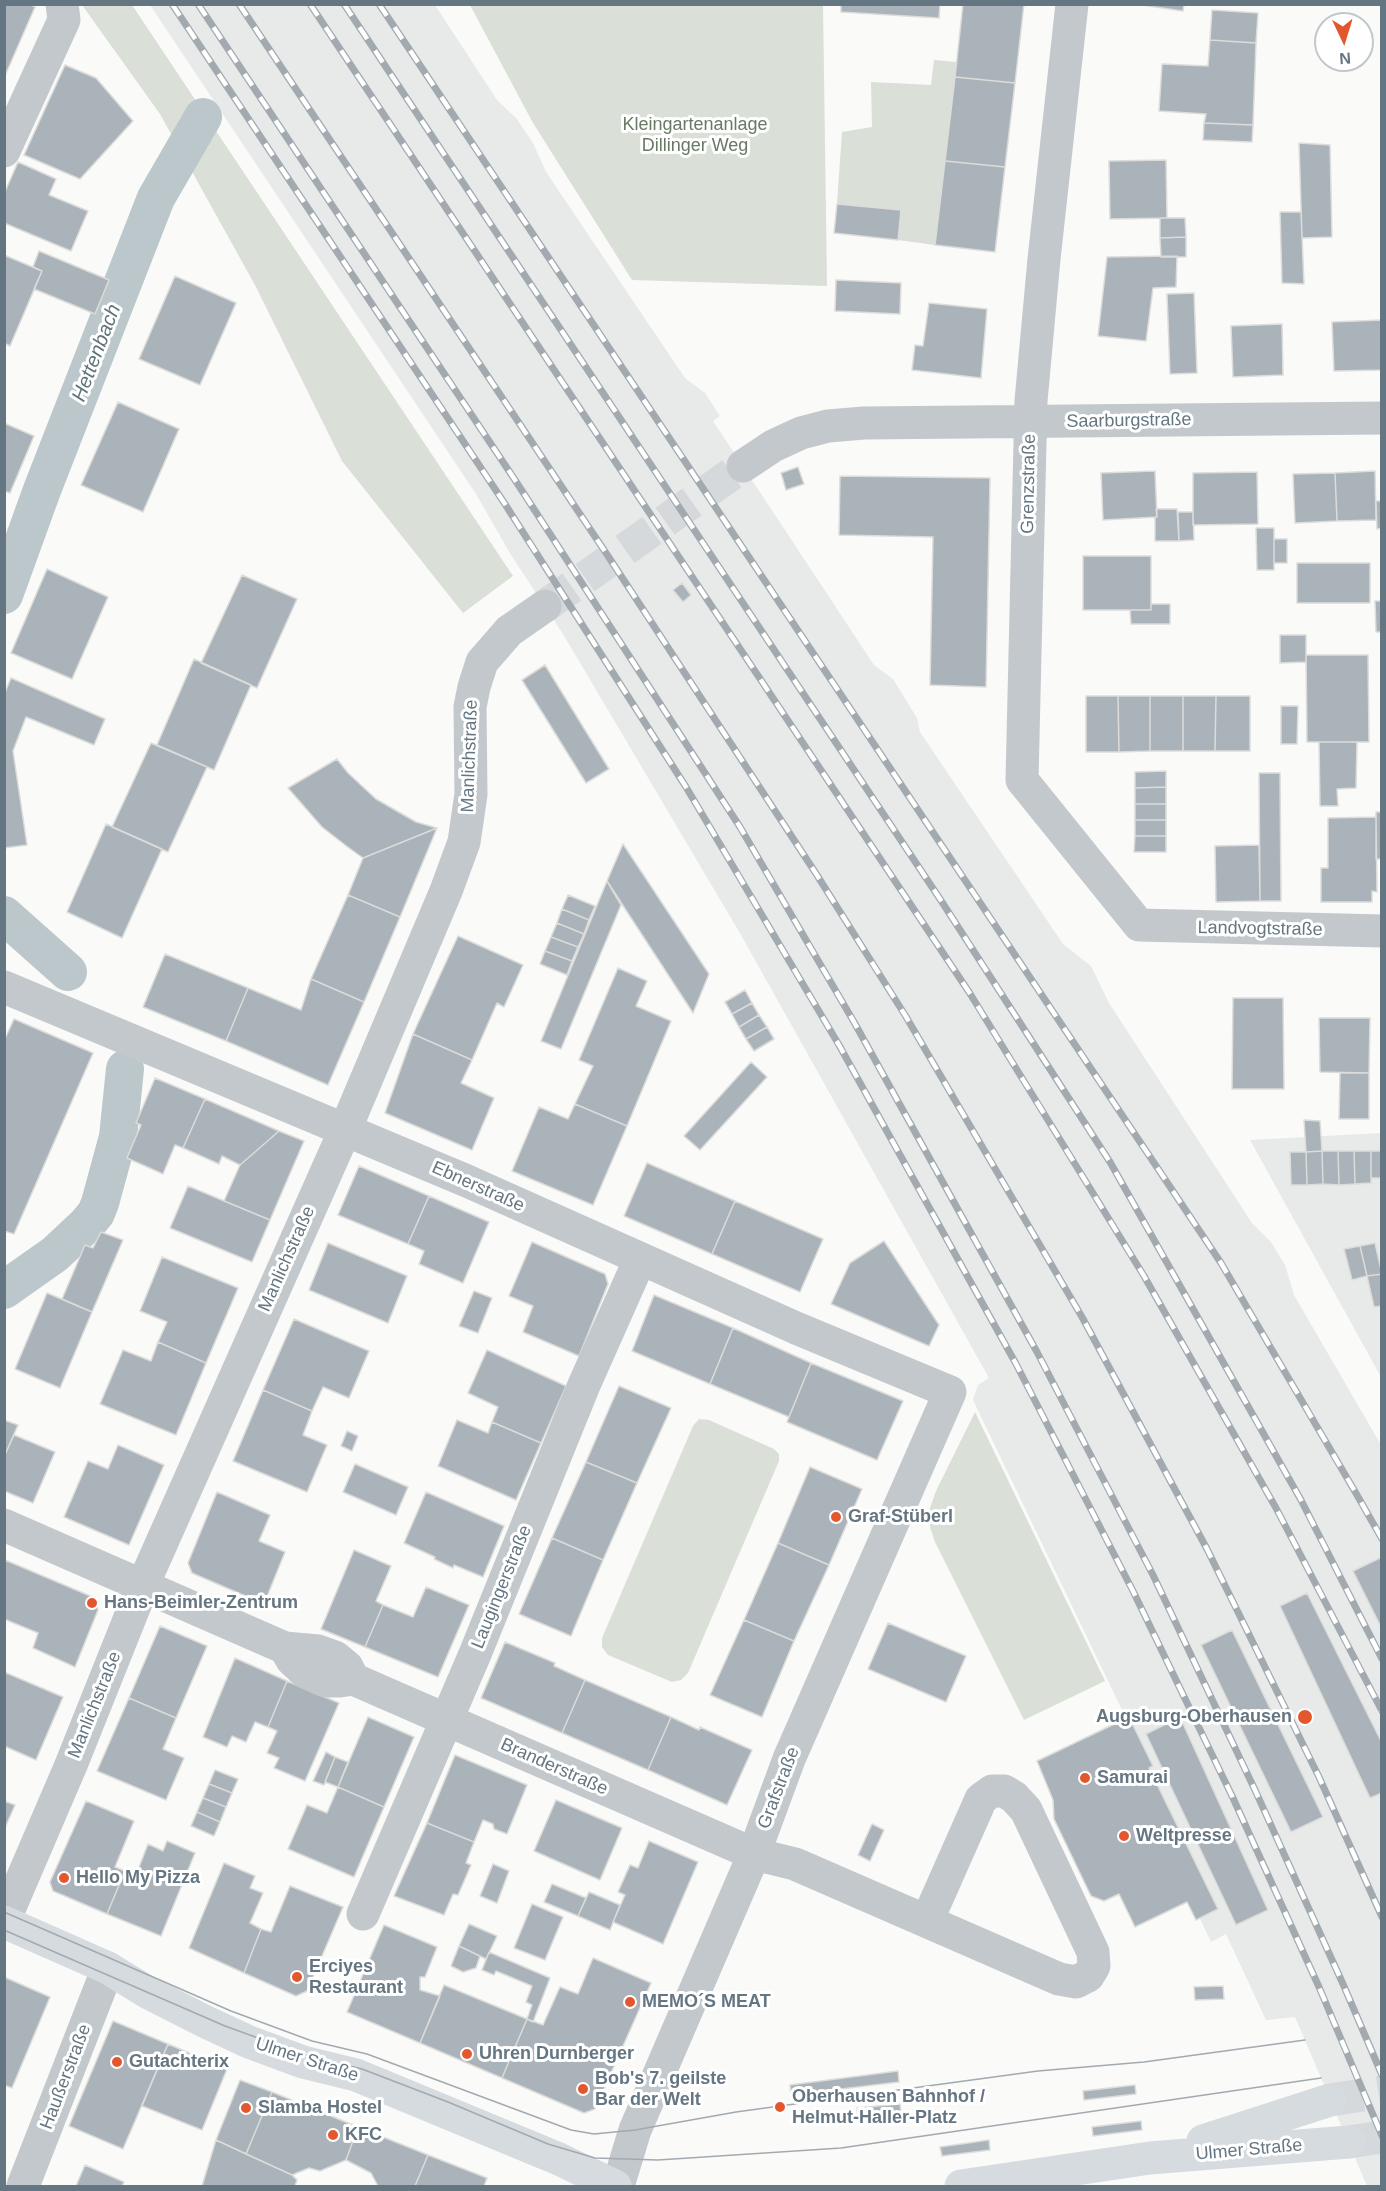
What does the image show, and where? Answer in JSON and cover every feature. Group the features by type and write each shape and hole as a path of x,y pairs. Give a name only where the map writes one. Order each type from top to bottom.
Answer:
{"street":[{"path":"4,151 63,20 62,4"},
{"name":"Grenzstraße","path":"1072,4 1044,259 1030,423 1022,780 1139,925"},
{"name":"Saarburgstraße","path":"743,465 772,446 801,433 828,426 864,423 1382,418"},
{"name":"Manlichstraße","path":"4,1921 54,1800 71,1766 143,1585 345,1130 447,891 464,842 471,794 470,707 482,662 509,632 545,606"},
{"name":"Landvogtstraße","path":"1139,925 1179,928 1382,931"},
{"name":"Ebnerstraße","path":"4,987 467,1181 640,1259 950,1392"},
{"name":"Laugingerstraße","path":"363,1914 475,1654 584,1385 640,1259"},
{"name":"Grafstraße","path":"617,2187 635,2130 754,1854 789,1759 950,1392"},
{"name":"Branderstraße","path":"4,1525 285,1648 292,1660 305,1672 325,1681 353,1679 447,1718 754,1854 795,1864 1059,1979 1076,1982 1088,1976 1094,1966 1094,1952 1026,1810 1014,1797 1004,1791 992,1791 981,1799 927,1921"},
{"name":"Ulmer Straße","path":"4,1921 108,1968 147,1992 249,2042 303,2062 356,2075 559,2159 617,2187"},
{"name":"Haußerstraße","path":"23,2187 108,1968"},
{"name":"Ulmer Straße","path":"961,2187 1069,2178 1150,2158 1330,2100"},
{"name":"Ulmer Straße","path":"1150,2158 1348,2142"}],"shaded area":[{"path":"150,5 435,5 497,100 516,118 533,143 546,172 685,378 705,393 720,416 713,421 874,665 893,679 917,718 920,732 1063,944 1091,966 1109,1003 1252,1223 1271,1242 1285,1265 1294,1295 1381,1445 1381,2186 1367,2186 1295,2017 1266,2020 1226,1934 1211,1942 1142,1795 1159,1787 973,1400 978,1385 989,1378 741,935 563,634 511,555 476,494"},
{"path":"1381,1133 1381,1377 1250,1140"}],"green space":[{"path":"82,5 132,5 513,576 463,613 342,461 255,285 160,114"},
{"name":"Kleingartenanlage Dillinger Weg","path":"470,5 823,5 827,286 632,280 533,123"},
{"path":"934,60 957,62 935,245 898,240 901,210 837,204 842,132 872,127 871,82 931,85"},
{"path":"975,1412 1105,1681 1024,1720 935,1542 930,1527 930,1508 936,1491"},
{"path":"699,1419 709,1420 774,1449 779,1454 779,1461 688,1673 681,1680 672,1682 608,1655 602,1647 602,1638 693,1426"}],"building":[{"path":"4,4 29,4 35,7 4,78"},
{"path":"841,4 940,4 939,18 841,12"},
{"path":"963,4 1024,4 1015,83 955,77"},
{"path":"1135,4 1184,4 1183,11"},
{"path":"1212,10 1258,13 1256,43 1210,40"},
{"path":"1210,40 1256,43 1253,125 1204,123 1206,114 1159,111 1162,64 1208,66"},
{"path":"65,65 96,78 133,121 80,179 24,155"},
{"path":"955,77 1015,83 1005,167 945,161"},
{"path":"1204,123 1253,125 1252,142 1203,140"},
{"path":"1299,143 1330,145 1332,237 1302,238"},
{"path":"1166,160 1167,218 1110,219 1109,161"},
{"path":"945,161 1005,167 995,252 935,245"},
{"path":"18,162 56,179 49,195 88,211 71,251 4,223 4,194"},
{"path":"837,204 901,210 898,240 834,233"},
{"path":"1280,212 1301,212 1304,284 1282,283"},
{"path":"1160,218 1185,218 1186,237 1160,238"},
{"path":"1186,237 1186,257 1161,257 1160,238"},
{"path":"39,251 109,280 95,314 34,289 42,271 33,267"},
{"path":"4,255 42,271 10,346 4,343"},
{"path":"1177,256 1176,287 1153,288 1146,341 1098,336 1107,257"},
{"path":"175,276 236,303 200,385 139,359"},
{"path":"836,280 901,283 900,314 835,311"},
{"path":"1194,293 1197,373 1170,374 1167,294"},
{"path":"929,303 987,309 981,378 912,370 915,345 923,346"},
{"path":"1382,320 1382,370 1334,371 1332,322"},
{"path":"1282,324 1283,375 1233,377 1231,326"},
{"path":"118,402 179,429 143,512 81,485"},
{"path":"4,423 34,436 10,493 4,491"},
{"path":"798,467 804,484 786,490 781,473"},
{"path":"1155,471 1157,517 1103,520 1101,473"},
{"path":"1375,471 1376,520 1337,521 1335,473"},
{"path":"1257,472 1258,524 1193,525 1193,473"},
{"path":"1335,473 1337,521 1295,523 1293,474"},
{"path":"840,476 990,478 986,687 930,685 933,537 839,535"},
{"path":"1376,501 1382,501 1382,528 1377,529"},
{"path":"1156,509 1177,509 1179,541 1155,541"},
{"path":"1178,512 1193,512 1194,540 1179,541"},
{"path":"1256,528 1274,528 1274,570 1257,570"},
{"path":"1274,539 1287,539 1287,563 1274,563"},
{"path":"1083,556 1151,556 1151,610 1083,610"},
{"path":"1297,563 1370,563 1370,603 1297,603"},
{"path":"47,569 108,597 72,679 11,653"},
{"path":"242,575 297,599 257,688 201,663"},
{"path":"682,583 691,595 683,602 673,590"},
{"path":"1375,601 1382,601 1382,632 1376,632"},
{"path":"1151,604 1170,604 1170,624 1131,624 1130,610 1151,610"},
{"path":"1280,635 1306,635 1306,662 1280,663"},
{"path":"1306,655 1368,655 1369,742 1307,742"},
{"path":"194,659 251,685 214,770 157,745"},
{"path":"545,665 609,769 586,783 522,680"},
{"path":"11,678 105,719 94,745 26,717 13,751 27,845 4,848 4,695"},
{"path":"1086,696 1118,696 1119,752 1086,752"},
{"path":"1118,696 1150,696 1150,751 1119,752"},
{"path":"1150,696 1183,696 1183,751 1150,751"},
{"path":"1183,696 1216,696 1215,751 1183,751"},
{"path":"1216,696 1250,696 1250,751 1215,751"},
{"path":"1281,706 1298,706 1297,744 1281,744"},
{"path":"1319,742 1357,742 1356,788 1337,789 1338,806 1320,806"},
{"path":"151,743 207,767 168,852 112,827"},
{"path":"337,759 348,773 376,799 416,822 437,828 363,858 322,827 288,788"},
{"path":"1166,771 1166,787 1135,788 1135,772"},
{"path":"1259,773 1280,773 1281,901 1260,901"},
{"path":"1166,787 1166,804 1135,804 1135,788"},
{"path":"1135,804 1166,804 1166,820 1135,820"},
{"path":"1376,812 1382,812 1382,859 1376,859"},
{"path":"1376,817 1377,892 1372,891 1372,902 1321,902 1321,868 1328,868 1328,818"},
{"path":"1135,820 1166,820 1166,836 1135,836"},
{"path":"106,824 162,849 122,938 67,912"},
{"path":"437,828 400,917 348,895 363,858"},
{"path":"1135,836 1166,836 1166,852 1134,852"},
{"path":"623,844 709,974 693,1013 607,881"},
{"path":"1259,845 1260,901 1216,902 1215,846"},
{"path":"607,881 621,905 561,1049 541,1041"},
{"path":"348,895 400,917 364,1002 311,979"},
{"path":"568,895 595,906 589,920 562,909"},
{"path":"562,909 589,920 584,934 557,923"},
{"path":"557,923 584,934 578,947 551,937"},
{"path":"458,936 523,965 504,1007 497,1003 472,1060 413,1034"},
{"path":"551,937 578,947 572,961 545,951"},
{"path":"545,951 572,961 567,975 540,964"},
{"path":"165,954 248,988 226,1041 143,1007"},
{"path":"618,968 647,981 636,1006 671,1021 627,1126 575,1104 593,1066 579,1060"},
{"path":"311,979 364,1002 328,1085 226,1041 248,988 301,1010"},
{"path":"745,990 752,1003 732,1014 725,1002"},
{"path":"1233,998 1283,998 1284,1089 1232,1089"},
{"path":"752,1003 759,1015 739,1027 732,1014"},
{"path":"759,1015 767,1027 746,1039 739,1027"},
{"path":"1319,1018 1370,1018 1369,1073 1320,1072"},
{"path":"14,1019 93,1053 14,1234 4,1231 4,1041"},
{"path":"767,1027 774,1039 754,1051 746,1039"},
{"path":"413,1034 472,1060 461,1083 494,1098 472,1150 385,1113"},
{"path":"751,1062 767,1077 700,1150 684,1136"},
{"path":"1340,1073 1369,1073 1369,1119 1339,1119"},
{"path":"155,1078 205,1099 183,1148 175,1145 163,1174 127,1158 141,1125 136,1123"},
{"path":"205,1099 279,1131 240,1165 222,1156 219,1164 183,1148"},
{"path":"575,1104 627,1126 593,1205 512,1171 539,1107 568,1119"},
{"path":"1304,1120 1320,1121 1322,1151 1306,1152"},
{"path":"279,1131 304,1141 270,1220 224,1201 240,1165"},
{"path":"1322,1151 1338,1151 1339,1185 1323,1184"},
{"path":"1322,1151 1323,1184 1307,1185 1306,1152"},
{"path":"1338,1151 1354,1151 1355,1184 1339,1185"},
{"path":"1354,1151 1371,1151 1371,1183 1355,1184"},
{"path":"1371,1151 1382,1151 1382,1178 1371,1178"},
{"path":"1290,1152 1306,1152 1307,1185 1291,1185"},
{"path":"647,1163 735,1201 712,1254 624,1216"},
{"path":"359,1166 429,1196 408,1244 338,1215"},
{"path":"188,1186 270,1220 252,1262 170,1228"},
{"path":"429,1196 489,1222 463,1283 419,1264 424,1251 408,1244"},
{"path":"735,1201 823,1239 800,1292 712,1254"},
{"path":"101,1232 123,1240 92,1312 62,1299 85,1245 93,1248"},
{"path":"884,1241 939,1325 929,1346 831,1304 850,1263"},
{"path":"532,1242 605,1274 608,1284 579,1356 523,1332 533,1306 509,1296"},
{"path":"328,1243 407,1276 388,1323 309,1290"},
{"path":"1375,1243 1382,1274 1367,1276 1360,1246"},
{"path":"1360,1246 1367,1276 1352,1280 1344,1249"},
{"path":"162,1257 238,1288 206,1363 158,1342 167,1322 140,1311"},
{"path":"1382,1274 1382,1306 1374,1307 1367,1276"},
{"path":"474,1291 492,1298 478,1333 459,1326"},
{"path":"47,1293 92,1312 60,1388 15,1369"},
{"path":"654,1295 733,1328 710,1384 632,1351"},
{"path":"294,1319 369,1351 349,1398 323,1387 312,1411 263,1390"},
{"path":"733,1328 811,1363 789,1417 710,1384"},
{"path":"158,1342 206,1363 176,1435 100,1404 123,1350 151,1361"},
{"path":"487,1350 566,1386 541,1443 492,1422 498,1407 468,1393"},
{"path":"811,1363 903,1401 877,1460 787,1422"},
{"path":"619,1386 671,1408 637,1483 586,1462"},
{"path":"263,1390 312,1411 303,1435 327,1445 307,1492 233,1461"},
{"path":"4,1420 18,1425 4,1457"},
{"path":"457,1420 488,1433 492,1422 541,1443 516,1500 438,1466"},
{"path":"347,1431 358,1436 352,1451 341,1446"},
{"path":"14,1435 55,1452 33,1503 4,1491 4,1457"},
{"path":"118,1445 164,1465 129,1545 64,1517 88,1461 108,1469"},
{"path":"586,1462 637,1483 603,1560 552,1538"},
{"path":"355,1464 408,1487 396,1515 343,1492"},
{"path":"810,1467 862,1489 829,1565 778,1543"},
{"path":"217,1492 270,1515 259,1541 285,1552 264,1604 192,1573 188,1563"},
{"path":"426,1492 504,1526 483,1577 454,1565 453,1568 404,1543"},
{"path":"552,1538 603,1560 571,1636 519,1614"},
{"path":"778,1543 829,1565 794,1641 744,1620"},
{"path":"354,1550 391,1566 376,1601 383,1605 365,1647 321,1629"},
{"path":"1380,1558 1382,1560 1382,1629 1353,1571"},
{"path":"5,1560 95,1598 98,1610 75,1667 33,1648 38,1633 4,1619"},
{"path":"426,1587 469,1605 438,1677 365,1647 383,1605 413,1617"},
{"path":"1307,1593 1382,1743 1382,1793 1370,1798 1280,1606"},
{"path":"744,1620 794,1641 762,1717 710,1695"},
{"path":"888,1623 966,1656 946,1702 868,1669"},
{"path":"160,1626 207,1646 176,1718 129,1698"},
{"path":"1232,1630 1323,1817 1291,1832 1201,1645"},
{"path":"505,1642 555,1663 554,1666 585,1680 562,1733 481,1698"},
{"path":"235,1658 287,1681 268,1727 255,1722 246,1742 232,1736 227,1747 203,1737"},
{"path":"4,1672 63,1697 36,1760 4,1746"},
{"path":"585,1680 671,1717 648,1770 562,1733"},
{"path":"287,1681 339,1703 305,1781 274,1768 279,1758 267,1753 277,1731 268,1727"},
{"path":"129,1698 176,1718 163,1749 184,1758 166,1800 97,1771"},
{"path":"368,1717 414,1737 384,1807 338,1787"},
{"path":"671,1717 752,1750 727,1805 648,1770"},
{"name":"Augsburg-Oberhausen","path":"1129,1717 1153,1766 1149,1768 1218,1909 1196,1920 1187,1902 1135,1927 1119,1894 1104,1901 1091,1896 1054,1819 1053,1800 1037,1761"},
{"path":"1180,1717 1268,1910 1236,1925 1146,1734"},
{"path":"326,1752 335,1757 324,1785 313,1781"},
{"path":"455,1755 527,1785 507,1834 494,1829 493,1824 483,1820 474,1842 427,1823"},
{"path":"335,1757 348,1762 338,1787 325,1782"},
{"path":"215,1770 238,1779 232,1793 209,1784"},
{"path":"209,1784 232,1793 226,1807 203,1798"},
{"path":"338,1787 384,1807 354,1877 288,1849 307,1805 327,1813"},
{"path":"203,1798 226,1807 220,1822 197,1812"},
{"path":"556,1800 622,1828 600,1880 534,1851"},
{"path":"4,1801 15,1805 4,1830"},
{"path":"86,1801 134,1821 115,1867 125,1871 107,1914 53,1891 50,1882"},
{"path":"197,1812 220,1822 214,1836 191,1826"},
{"path":"427,1823 474,1842 466,1863 471,1865 458,1895 453,1894 444,1915 394,1896"},
{"path":"872,1824 884,1830 870,1861 858,1855"},
{"path":"167,1841 195,1853 161,1936 107,1914 125,1871 136,1875 148,1844 163,1851"},
{"path":"649,1841 698,1862 663,1944 613,1922 625,1895 618,1892 630,1865 638,1868"},
{"path":"224,1863 255,1876 250,1888 263,1893 250,1923 261,1929 244,1973 189,1948"},
{"path":"493,1864 509,1871 497,1903 480,1896"},
{"path":"552,1884 586,1898 578,1916 544,1902"},
{"path":"290,1886 343,1907 307,1991 296,1996 244,1973 261,1929 271,1932"},
{"path":"589,1892 620,1905 610,1930 578,1916"},
{"path":"532,1904 563,1917 545,1960 514,1948"},
{"path":"469,1924 497,1936 486,1959 459,1946"},
{"path":"384,1925 437,1947 425,1977 420,1977 420,1990 440,1996 420,2043 347,2012"},
{"path":"459,1946 480,1956 476,1968 463,1972 451,1966"},
{"path":"489,1952 550,1978 533,2022 527,2019 532,2005 526,2002 532,1986 496,1971 494,1975 482,1970"},
{"path":"593,1958 651,1983 595,2109 584,2113 502,2078 527,2019 543,2025 560,1987 578,1994"},
{"path":"4,1977 50,1997 12,2088 4,2085"},
{"path":"444,1985 527,2019 502,2078 420,2043"},
{"path":"1223,1986 1224,1999 1195,2000 1194,1987"},
{"path":"113,2021 168,2044 123,2149 69,2126"},
{"path":"168,2044 227,2069 202,2130 142,2106"},
{"path":"898,2071 899,2082 791,2095 790,2085"},
{"path":"240,2080 272,2092 246,2154 216,2140"},
{"path":"1135,2085 1136,2094 1084,2100 1083,2091"},
{"path":"272,2092 358,2127 346,2160 320,2171 309,2168 292,2175 246,2154"},
{"path":"900,2104 901,2112 858,2117 857,2108"},
{"path":"1141,2121 1142,2130 1093,2136 1092,2127"},
{"path":"358,2127 428,2155 415,2186 378,2186 371,2173 346,2160"},
{"path":"216,2140 292,2175 297,2180 295,2186 202,2186"},
{"path":"989,2140 990,2150 942,2156 940,2147"},
{"path":"428,2155 487,2178 484,2186 415,2186"},
{"path":"85,2165 124,2182 122,2186 76,2186"}],"waterway":[{"name":"Hettenbach","path":"4,595 42,490 156,198 203,117"},
{"name":"Hettenbach","path":"4,915 68,972"},
{"name":"Hettenbach","path":"4,1290 55,1254 96,1213 118,1137 125,1069"}],"tunnel":[{"path":"545,606 743,466"},
{"path":"1330,2100 1382,2092"},
{"path":"1349,2142 1382,2137"}],"tram line":[{"path":"4,1912 231,2011 312,2041 367,2054 571,2130 594,2134 635,2130 736,2112 1038,2071 1144,2062 1305,2040"},
{"path":"4,1930 225,2026 305,2055 362,2069 548,2144 595,2158 658,2160 841,2148 1321,2078"}],"railway":[{"path":"172,4 503,501 686,787 839,1045 1015,1362 1133,1591 1233,1798 1319,1987 1382,2136"},
{"path":"198,4 517,483 740,827 854,1022 1037,1352 1153,1575 1255,1790 1382,2075"},
{"path":"239,4 608,556 815,872 905,1015 1082,1317 1207,1549 1319,1777 1382,1917"},
{"path":"310,4 969,992 1144,1276 1276,1508 1382,1711"},
{"path":"344,4 940,899 1110,1162 1301,1500 1382,1659"},
{"path":"379,4 1221,1263 1382,1539"}],"place":[{"name":"Graf-Stüberl","path":"836,1517"},
{"name":"Hans-Beimler-Zentrum","path":"92,1603"},
{"name":"Augsburg-Oberhausen","path":"1305,1717"},
{"name":"Samurai","path":"1085,1778"},
{"name":"Weltpresse","path":"1124,1836"},
{"name":"Hello My Pizza","path":"64,1878"},
{"name":"Erciyes Restaurant","path":"297,1977"},
{"name":"MEMO´S MEAT","path":"630,2002"},
{"name":"Uhren Durnberger","path":"467,2054"},
{"name":"Gutachterix","path":"117,2062"},
{"name":"Bob's 7. geilste Bar der Welt","path":"583,2089"},
{"name":"Oberhausen Bahnhof / Helmut-Haller-Platz","path":"780,2107"},
{"name":"Slamba Hostel","path":"246,2108"},
{"name":"KFC","path":"333,2135"}]}
